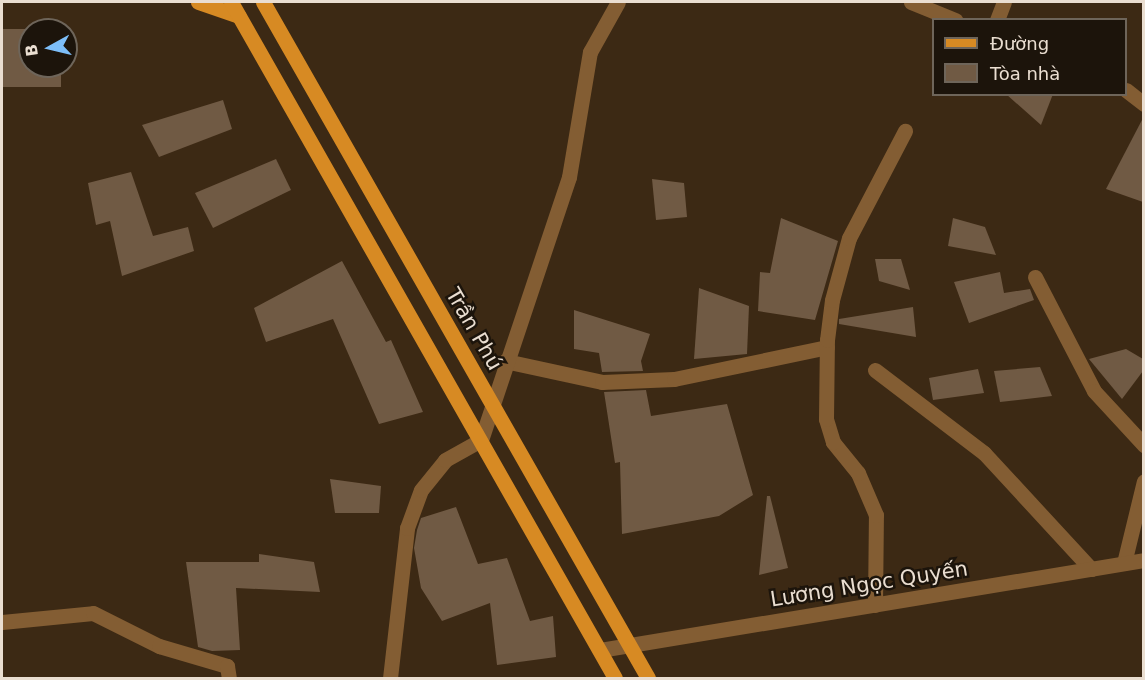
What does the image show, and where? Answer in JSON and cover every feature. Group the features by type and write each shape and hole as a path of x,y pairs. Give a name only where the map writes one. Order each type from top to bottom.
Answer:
{"main road":[{"path":"198,2 239,16"},
{"path":"231,2 615,678"},
{"name":"Trần Phú","path":"263,2 648,678"}],"street":[{"path":"390,678 407,528 421,490 445,460 481,440 505,361 569,177 590,52 618,2"},
{"path":"911,2 950,18"},
{"path":"998,18 1004,2"},
{"path":"1127,92 1143,104"},
{"path":"875,605 876,515 858,473 833,442 825,419 827,347 832,300 849,238 905,131"},
{"path":"1035,277 1094,391 1143,445"},
{"path":"505,361 602,382 674,379 827,347"},
{"path":"875,370 984,453 1091,569"},
{"path":"1124,563 1143,481"},
{"name":"Lương Ngọc Quyến","path":"600,650 1143,560"},
{"path":"2,622 93,614 159,646 227,666 229,678"}],"building":[{"path":"2,29 18,29 18,78 61,78 61,87 2,87"},
{"path":"1008,96 1052,96 1041,125"},
{"path":"223,100 232,129 159,157 142,125"},
{"path":"1143,118 1143,202 1106,189"},
{"path":"276,159 291,190 213,228 195,193"},
{"path":"131,172 153,236 188,227 194,251 122,276 110,221 96,225 88,183"},
{"path":"652,179 684,183 687,217 656,220"},
{"path":"781,218 838,241 815,320 758,311 760,272 770,273"},
{"path":"953,218 985,227 996,255 948,246"},
{"path":"875,259 901,259 910,290 879,281"},
{"path":"342,261 386,342 391,340 423,412 379,424 333,319 266,342 254,308"},
{"path":"1000,272 1004,293 1030,289 1034,300 969,323 954,282"},
{"path":"699,288 749,306 747,354 694,359"},
{"path":"913,307 916,337 839,324 839,319"},
{"path":"574,310 650,334 641,361 643,371 602,372 599,353 574,349"},
{"path":"1126,349 1143,359 1143,371 1122,399 1089,359"},
{"path":"1040,367 1052,396 1000,402 994,371"},
{"path":"978,369 984,393 933,400 929,378"},
{"path":"646,390 651,416 727,404 753,495 719,516 622,534 620,462 615,463 604,392"},
{"path":"330,479 381,486 379,513 335,513"},
{"path":"767,496 770,496 788,568 759,575"},
{"path":"456,507 478,564 507,558 530,621 553,616 556,657 497,665 490,603 442,621 421,588 414,548 421,518"},
{"path":"259,554 314,562 320,592 236,588 240,650 212,651 198,647 186,562 259,562"}]}
